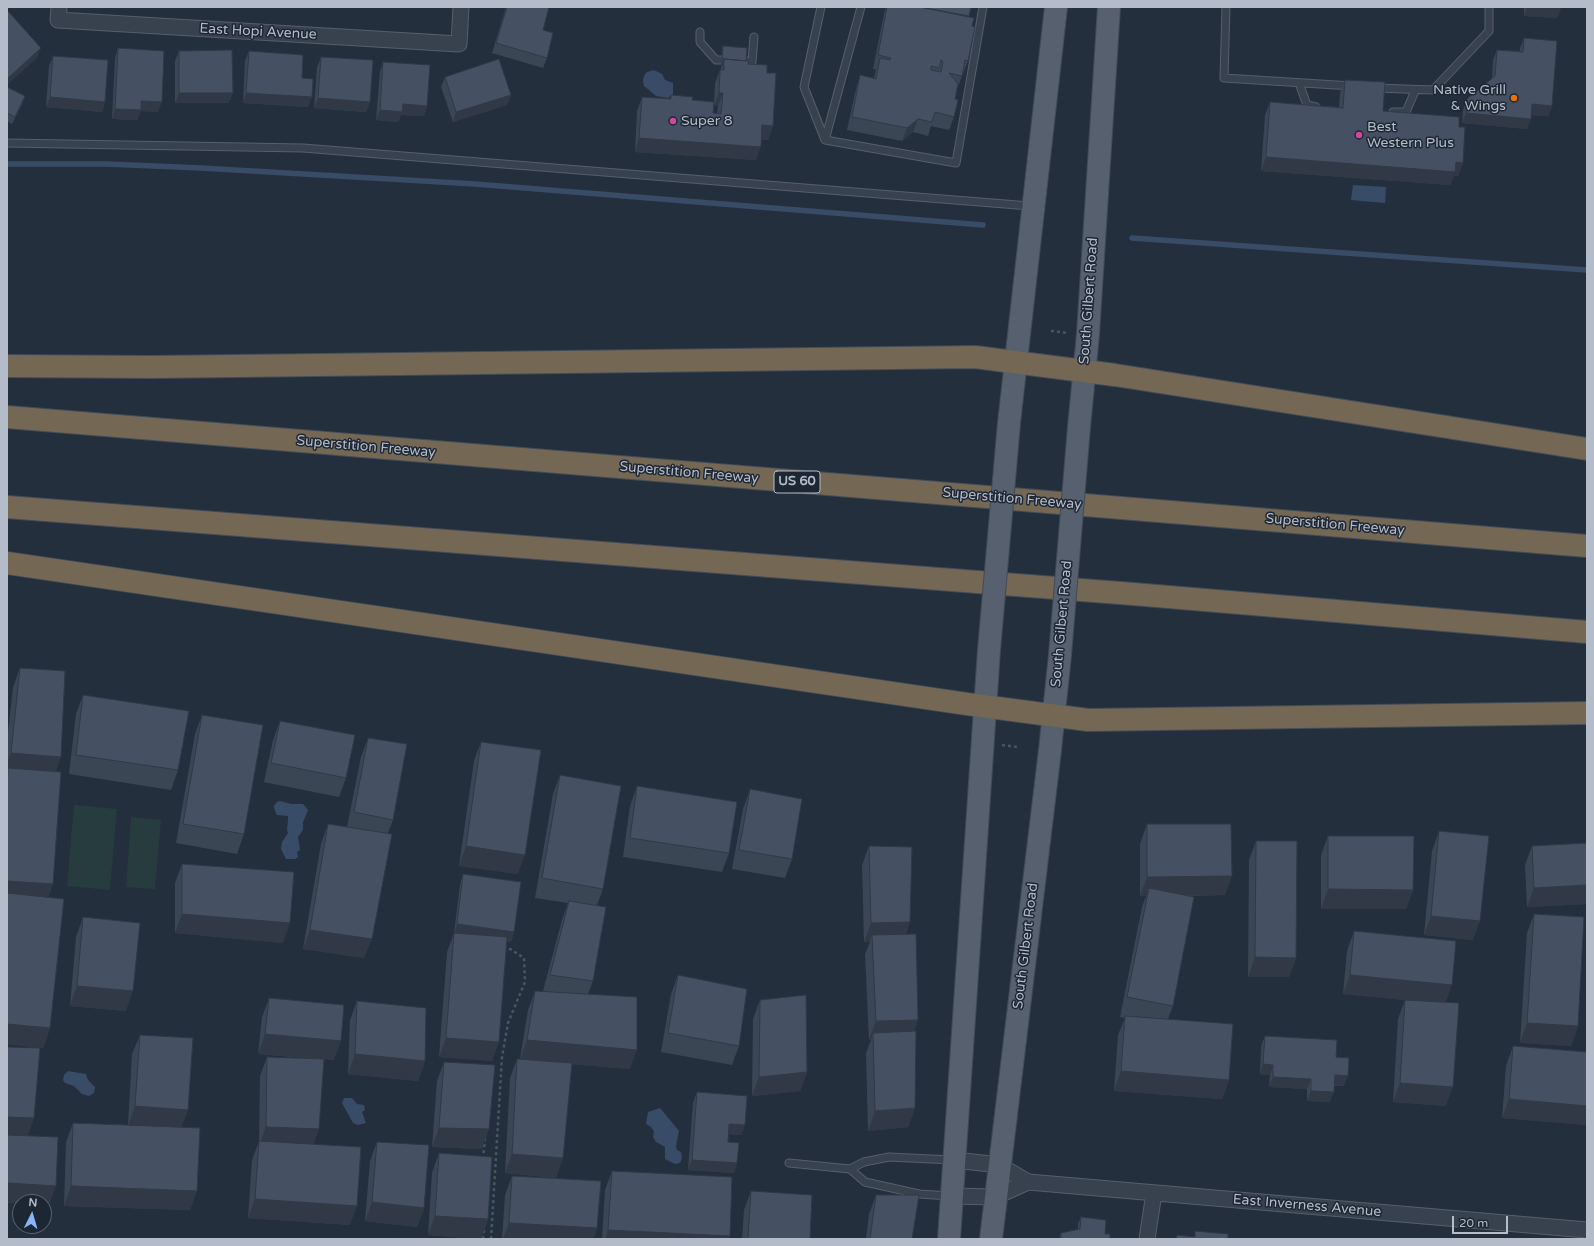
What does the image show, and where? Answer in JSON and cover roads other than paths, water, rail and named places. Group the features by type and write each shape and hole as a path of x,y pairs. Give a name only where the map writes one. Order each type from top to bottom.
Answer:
{"highway":[{"path":"7,366 175,366 975,357 1084,371 1587,449"},
{"name":"Superstition Freeway","path":"7,417 1587,546"},
{"path":"7,508 1133,594 1587,632"},
{"path":"7,563 984,707 1088,720 1587,713"}],"main road":[{"path":"949,1239 984,707 1009,423 1056,7"},
{"name":"South Gilbert Road","path":"991,1239 1060,655 1084,371 1109,7"}],"street":[{"name":"East Hopi Avenue","path":"58,13 459,44 461,7"},
{"name":"East Inverness Avenue","path":"954,1160 999,1166 1028,1182 1587,1230"},
{"name":"East Inverness Avenue","path":"953,1196 995,1196 1028,1182"},
{"path":"1147,1239 1154,1193"}],"lane":[{"path":"821,7 804,87 825,140"},
{"path":"825,140 861,7"},
{"path":"825,140 956,163 983,7"},
{"path":"1226,7 1224,78 1415,90 1433,90 1466,57 1489,31 1490,7"},
{"path":"700,32 700,42 716,60 722,60"},
{"path":"745,62 752,62 754,37"},
{"path":"1299,83 1307,105 1324,109"},
{"path":"1385,113 1406,112 1415,90"},
{"path":"7,143 303,148 1033,206"},
{"path":"790,1164 850,1169 864,1162 889,1157 954,1160"},
{"path":"850,1169 865,1182 919,1194 953,1196"}],"water":[{"path":"654,70 662,74 665,80 673,83 673,94 668,98 656,96 644,86 644,76 647,72"},
{"path":"1353,185 1386,187 1385,203 1351,200"},
{"path":"280,801 291,804 303,804 308,810 303,822 303,830 298,837 300,850 297,852 298,857 295,859 286,859 281,849 282,842 288,833 288,816 277,815 274,806"},
{"path":"68,1071 86,1074 88,1080 95,1087 94,1093 89,1096 82,1094 74,1086 65,1083 63,1080 64,1075"},
{"path":"344,1098 352,1098 357,1104 364,1105 365,1110 362,1112 366,1123 358,1125 353,1123 342,1103"},
{"path":"660,1108 679,1131 676,1146 677,1150 681,1152 682,1158 680,1163 675,1164 665,1159 665,1147 656,1142 653,1137 654,1131 646,1124 648,1112"}],"waterway":[{"path":"7,164 106,164 201,168 475,184 983,225"},
{"path":"1132,238 1587,270"}],"place":[{"name":"Native Grill & Wings","path":"1514,98"},
{"name":"Super 8","path":"673,121"},
{"name":"Best Western Plus","path":"1359,135"}]}
